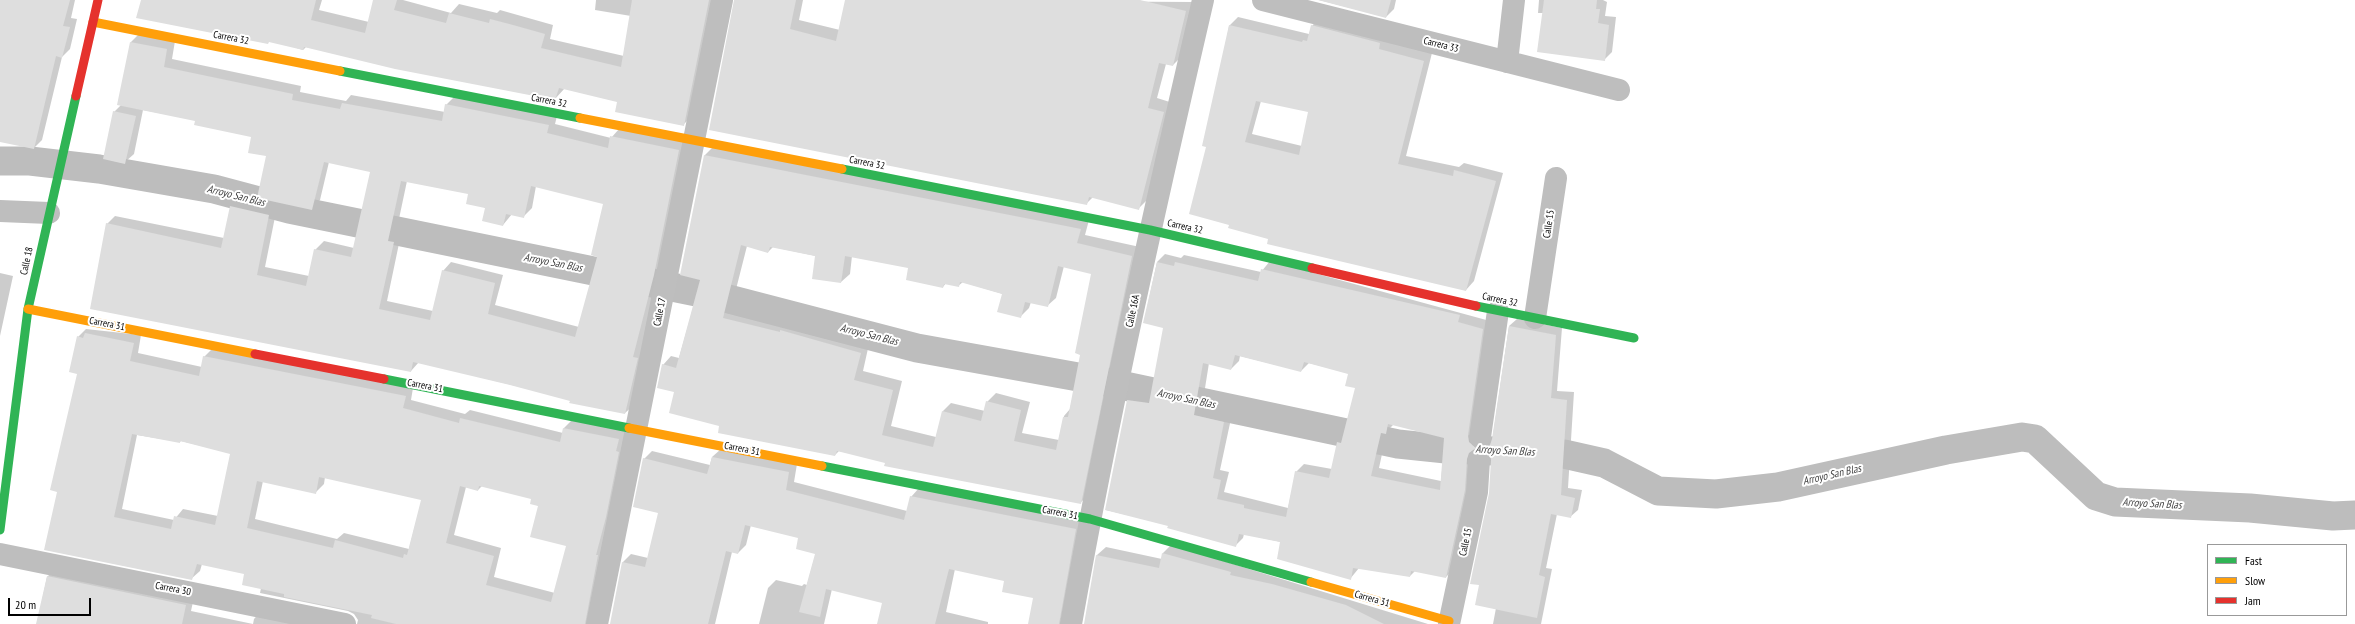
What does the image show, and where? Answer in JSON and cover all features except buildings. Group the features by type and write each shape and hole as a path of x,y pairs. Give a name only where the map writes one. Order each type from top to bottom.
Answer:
{"street":[{"name":"Calle 18","path":"0,530 28,309 49,213 70,131 98,0"},
{"name":"Calle 17","path":"597,624 722,0"},
{"name":"Calle 16A","path":"1071,624 1090,519 1150,230 1203,0"},
{"name":"Carrera 33","path":"1262,0 1619,90"},
{"path":"1507,62 1514,0"},
{"name":"Carrera 32","path":"93,22 1150,230 1498,311 1634,338"},
{"name":"Calle 15","path":"1535,318 1556,178"},
{"path":"0,211 49,213"},
{"name":"Carrera 31","path":"28,309 637,428 1090,519 1449,623"},
{"path":"1480,437 1498,311"},
{"name":"Calle 15","path":"1449,623 1477,492 1479,460"},
{"name":"Carrera 30","path":"0,554 345,624"}],"waterway":[{"name":"Arroyo San Blas","path":"0,161 30,161 99,169 214,189 289,209 721,297 917,348 1106,382 1398,444 1446,449 1564,454 1604,463 1658,491 1716,494 1778,487 1946,450 2022,437 2035,439 2096,496 2115,502 2250,508 2333,516 2355,515"}],"traffic: fast":[{"path":"340,71 580,118"},
{"path":"0,530 28,309 76,96"},
{"path":"842,169 1150,230 1312,268"},
{"path":"1476,306 1634,338"},
{"path":"384,379 629,428"},
{"path":"822,466 1090,519 1311,582"}],"traffic: slow":[{"path":"93,22 340,71"},
{"path":"580,118 842,169"},
{"path":"28,309 255,354"},
{"path":"629,428 822,466"},
{"path":"1311,582 1449,621"}],"traffic: jam":[{"path":"76,96 98,0"},
{"path":"1312,268 1476,306"},
{"path":"255,354 384,379"}]}
